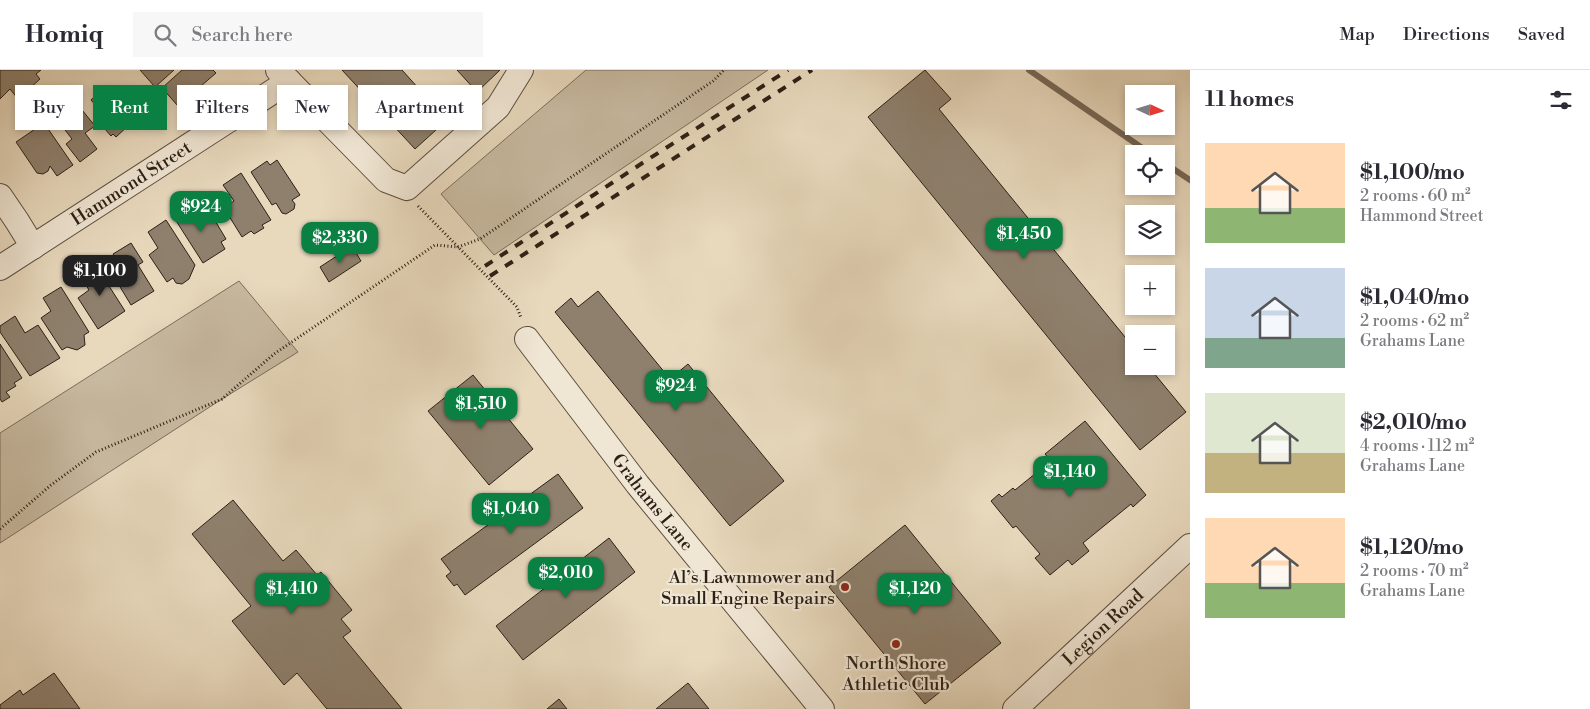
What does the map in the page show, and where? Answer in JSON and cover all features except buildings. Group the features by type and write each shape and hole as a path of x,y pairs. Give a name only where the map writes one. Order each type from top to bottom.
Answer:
{"street":[{"path":"284,76 386,180 407,188 498,106 521,70"},
{"name":"Hammond Street","path":"0,268 284,76"},
{"path":"0,196 33,247"},
{"name":"Grahams Lane","path":"527,339 638,485 822,709"},
{"name":"Legion Road","path":"1014,709 1190,546"}],"path":[{"path":"0,529 51,485 96,452 222,399 274,354 435,245 458,247 480,239 713,81 724,70"},
{"path":"412,201 517,307 527,339"}],"shaded area":[{"path":"586,70 768,70 494,255 441,194"},
{"path":"239,281 298,352 0,543 0,433"}],"waterway":[{"path":"1029,70 1138,145"},
{"path":"1175,170 1190,180"}],"railway":[{"path":"485,266 788,70"},
{"path":"490,276 812,70"}],"place":[{"name":"Al’s Lawnmower and Small Engine Repairs","path":"845,587"},
{"name":"North Shore Athletic Club","path":"896,644"}]}
